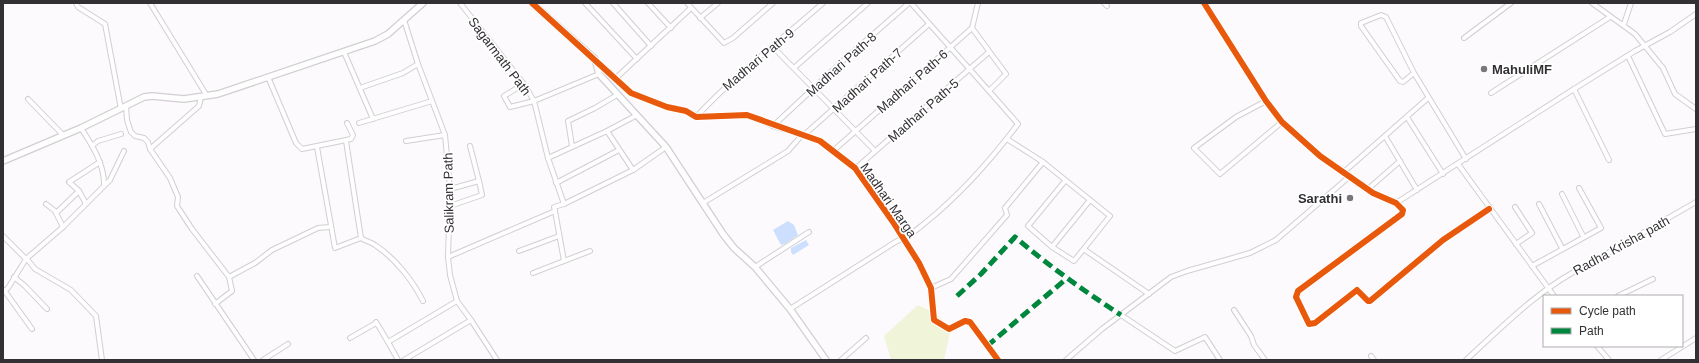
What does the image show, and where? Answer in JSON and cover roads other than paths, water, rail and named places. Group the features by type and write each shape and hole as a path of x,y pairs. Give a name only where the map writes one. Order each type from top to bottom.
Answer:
{"street":[{"path":"76,3 78,7 105,24 123,107 131,132 135,136 144,138 148,142 150,149 170,178 178,196 177,206 192,229 229,277 232,291 215,304"},
{"path":"150,3 204,97"},
{"path":"3,161 81,128 123,107 152,96 184,99 204,97 344,52 379,39 423,3"},
{"name":"Sagarmath Path","path":"460,3 524,84 534,101 548,158 564,204"},
{"path":"532,3 595,59 599,74 666,147 715,223 734,248 755,266 790,309 826,360"},
{"path":"585,3 637,59"},
{"path":"613,3 651,46"},
{"path":"648,3 671,28"},
{"path":"687,3 724,43 733,38 773,3"},
{"path":"700,18 718,3"},
{"name":"Madhari Path-9","path":"696,116 721,90 774,47 822,3"},
{"path":"795,67 868,3"},
{"path":"790,309 897,241 905,239 931,218 980,173 1008,139 1018,124 951,47 910,3"},
{"name":"Madhari Path-8","path":"773,126 813,88 910,3"},
{"path":"978,3 972,28 1006,74 988,91"},
{"path":"1204,3 1266,100 1282,122 1307,146 1345,171 1368,189 1396,203 1403,210 1402,214 1298,291 1296,297 1309,324 1314,323 1357,290 1368,301 1370,301 1443,240 1489,209"},
{"path":"1464,38 1511,3"},
{"path":"1592,3 1610,17 1624,24 1646,46 1663,68 1675,94 1696,109"},
{"path":"1624,24 1631,3"},
{"path":"616,78 691,8"},
{"path":"1414,73 1400,81 1361,26 1361,23 1383,14 1428,98 1466,159"},
{"path":"1396,203 1574,89 1670,32 1696,14"},
{"path":"1491,93 1610,17"},
{"name":"Salikram Path","path":"404,20 418,64 446,135 450,189 448,257 450,276 456,301 471,320 496,360"},
{"name":"Madhari Path-7","path":"703,203 788,151 803,135 834,110 929,24"},
{"name":"Madhari Path-6","path":"833,150 972,28"},
{"path":"774,47 875,151"},
{"path":"344,52 373,119"},
{"name":"Madhari Path-5","path":"856,168 989,52"},
{"path":"1628,56 1665,134 1696,129"},
{"name":"Madhari Marga","path":"595,59 631,93 666,107 686,111 696,116 747,115 773,126 820,141 833,150 856,168 905,239 931,288 934,320 949,329 966,321 970,322 998,360"},
{"path":"360,88 403,73 418,64"},
{"path":"524,84 504,96 510,107 534,101 599,74"},
{"path":"268,77 298,146 302,149 351,139 353,135 347,123"},
{"path":"1574,89 1608,160"},
{"path":"572,146 568,121 617,95"},
{"path":"150,149 199,106 204,97"},
{"path":"1345,171 1428,98"},
{"path":"28,99 63,136"},
{"path":"1266,100 1236,117 1194,148 1220,174 1282,122"},
{"path":"359,124 432,101"},
{"path":"548,158 607,131 637,115"},
{"path":"1407,117 1443,174"},
{"path":"81,128 92,145 100,162 104,176 104,186"},
{"path":"607,131 633,170"},
{"path":"92,145 98,141 121,134"},
{"path":"406,141 446,135"},
{"path":"1385,136 1417,190"},
{"path":"1008,139 1043,162 1110,216 1085,250 1073,261 1052,247 1028,226 1065,181"},
{"path":"346,141 361,238"},
{"path":"450,206 482,196 470,146"},
{"path":"317,147 330,227 335,248 361,238 375,244 391,259 416,287 423,301"},
{"path":"564,261 554,207 564,204 633,170 666,147"},
{"path":"556,183 619,150"},
{"path":"32,328 4,291 26,259 63,227 110,180 124,151"},
{"path":"1368,189 1400,161"},
{"path":"86,204 79,191 69,182 100,162"},
{"path":"931,288 951,279 1008,215 1005,209 1043,162"},
{"path":"1458,164 1489,209 1553,295"},
{"path":"1066,360 1121,315 1178,274 1250,253 1276,240 1350,176"},
{"path":"450,189 479,181"},
{"path":"1532,266 1583,236 1601,228 1579,188"},
{"path":"56,213 79,191"},
{"path":"1562,194 1583,236"},
{"path":"1052,247 1090,200"},
{"name":"Radha Krisha path","path":"1466,360 1510,319 1568,274 1587,266 1696,202"},
{"path":"46,204 56,213 63,227"},
{"path":"1539,204 1562,248"},
{"path":"1515,207 1532,233 1516,244"},
{"path":"448,257 554,211"},
{"path":"229,277 255,264 272,250 318,228 330,227"},
{"path":"755,266 809,232"},
{"path":"3,236 34,268 71,290 96,316 102,360"},
{"path":"519,251 560,236"},
{"path":"1085,250 1149,294"},
{"path":"533,273 590,251"},
{"path":"197,276 254,360"},
{"path":"14,277 47,309"},
{"path":"1620,295 1653,279"},
{"path":"388,342 456,301"},
{"path":"1234,310 1251,336 1254,345 1265,360"},
{"path":"1121,315 1175,351 1205,337 1220,360"},
{"path":"404,360 471,320"},
{"path":"350,338 376,322 398,360"},
{"path":"841,360 866,338"},
{"path":"1683,346 1696,338"},
{"path":"263,360 288,344"},
{"path":"1598,347 1609,360"},
{"path":"1661,360 1682,347"}],"water":[{"path":"788,221 794,225 798,235 781,245 773,230"},
{"path":"806,240 809,245 793,255 791,248"}],"place":[{"name":"MahuliMF","path":"1484,69"},
{"name":"Sarathi","path":"1350,198"}]}
